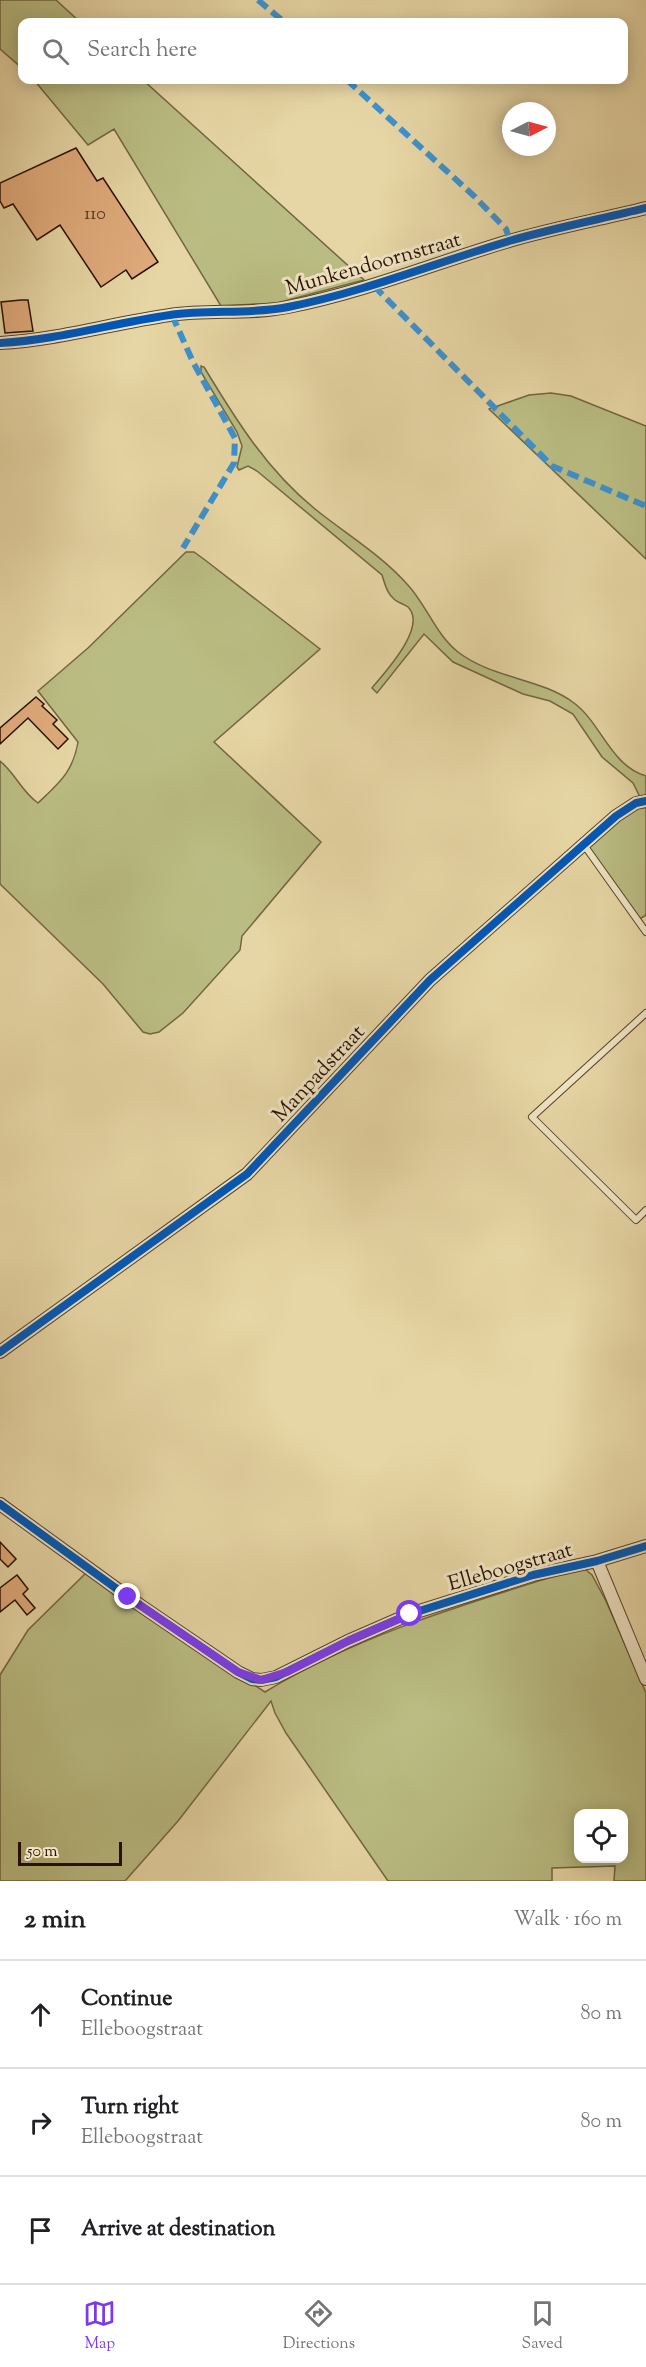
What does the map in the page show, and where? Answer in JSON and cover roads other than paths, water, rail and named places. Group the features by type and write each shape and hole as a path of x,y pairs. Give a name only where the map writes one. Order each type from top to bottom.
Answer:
{"street":[{"name":"Munkendoornstraat","path":"0,343 30,342 172,315 285,308 374,286 510,241 646,208"},
{"name":"Manpadstraat","path":"0,1352 248,1174 430,980 616,816 636,803 646,801"},
{"name":"Elleboogstraat","path":"0,1504 128,1597 238,1672 261,1680 287,1672 348,1641 410,1614 533,1575 597,1561 646,1679"},
{"path":"597,1561 646,1546"}],"lane":[{"path":"584,844 646,932"},
{"path":"646,1013 532,1117 636,1220 646,1210"}]}
